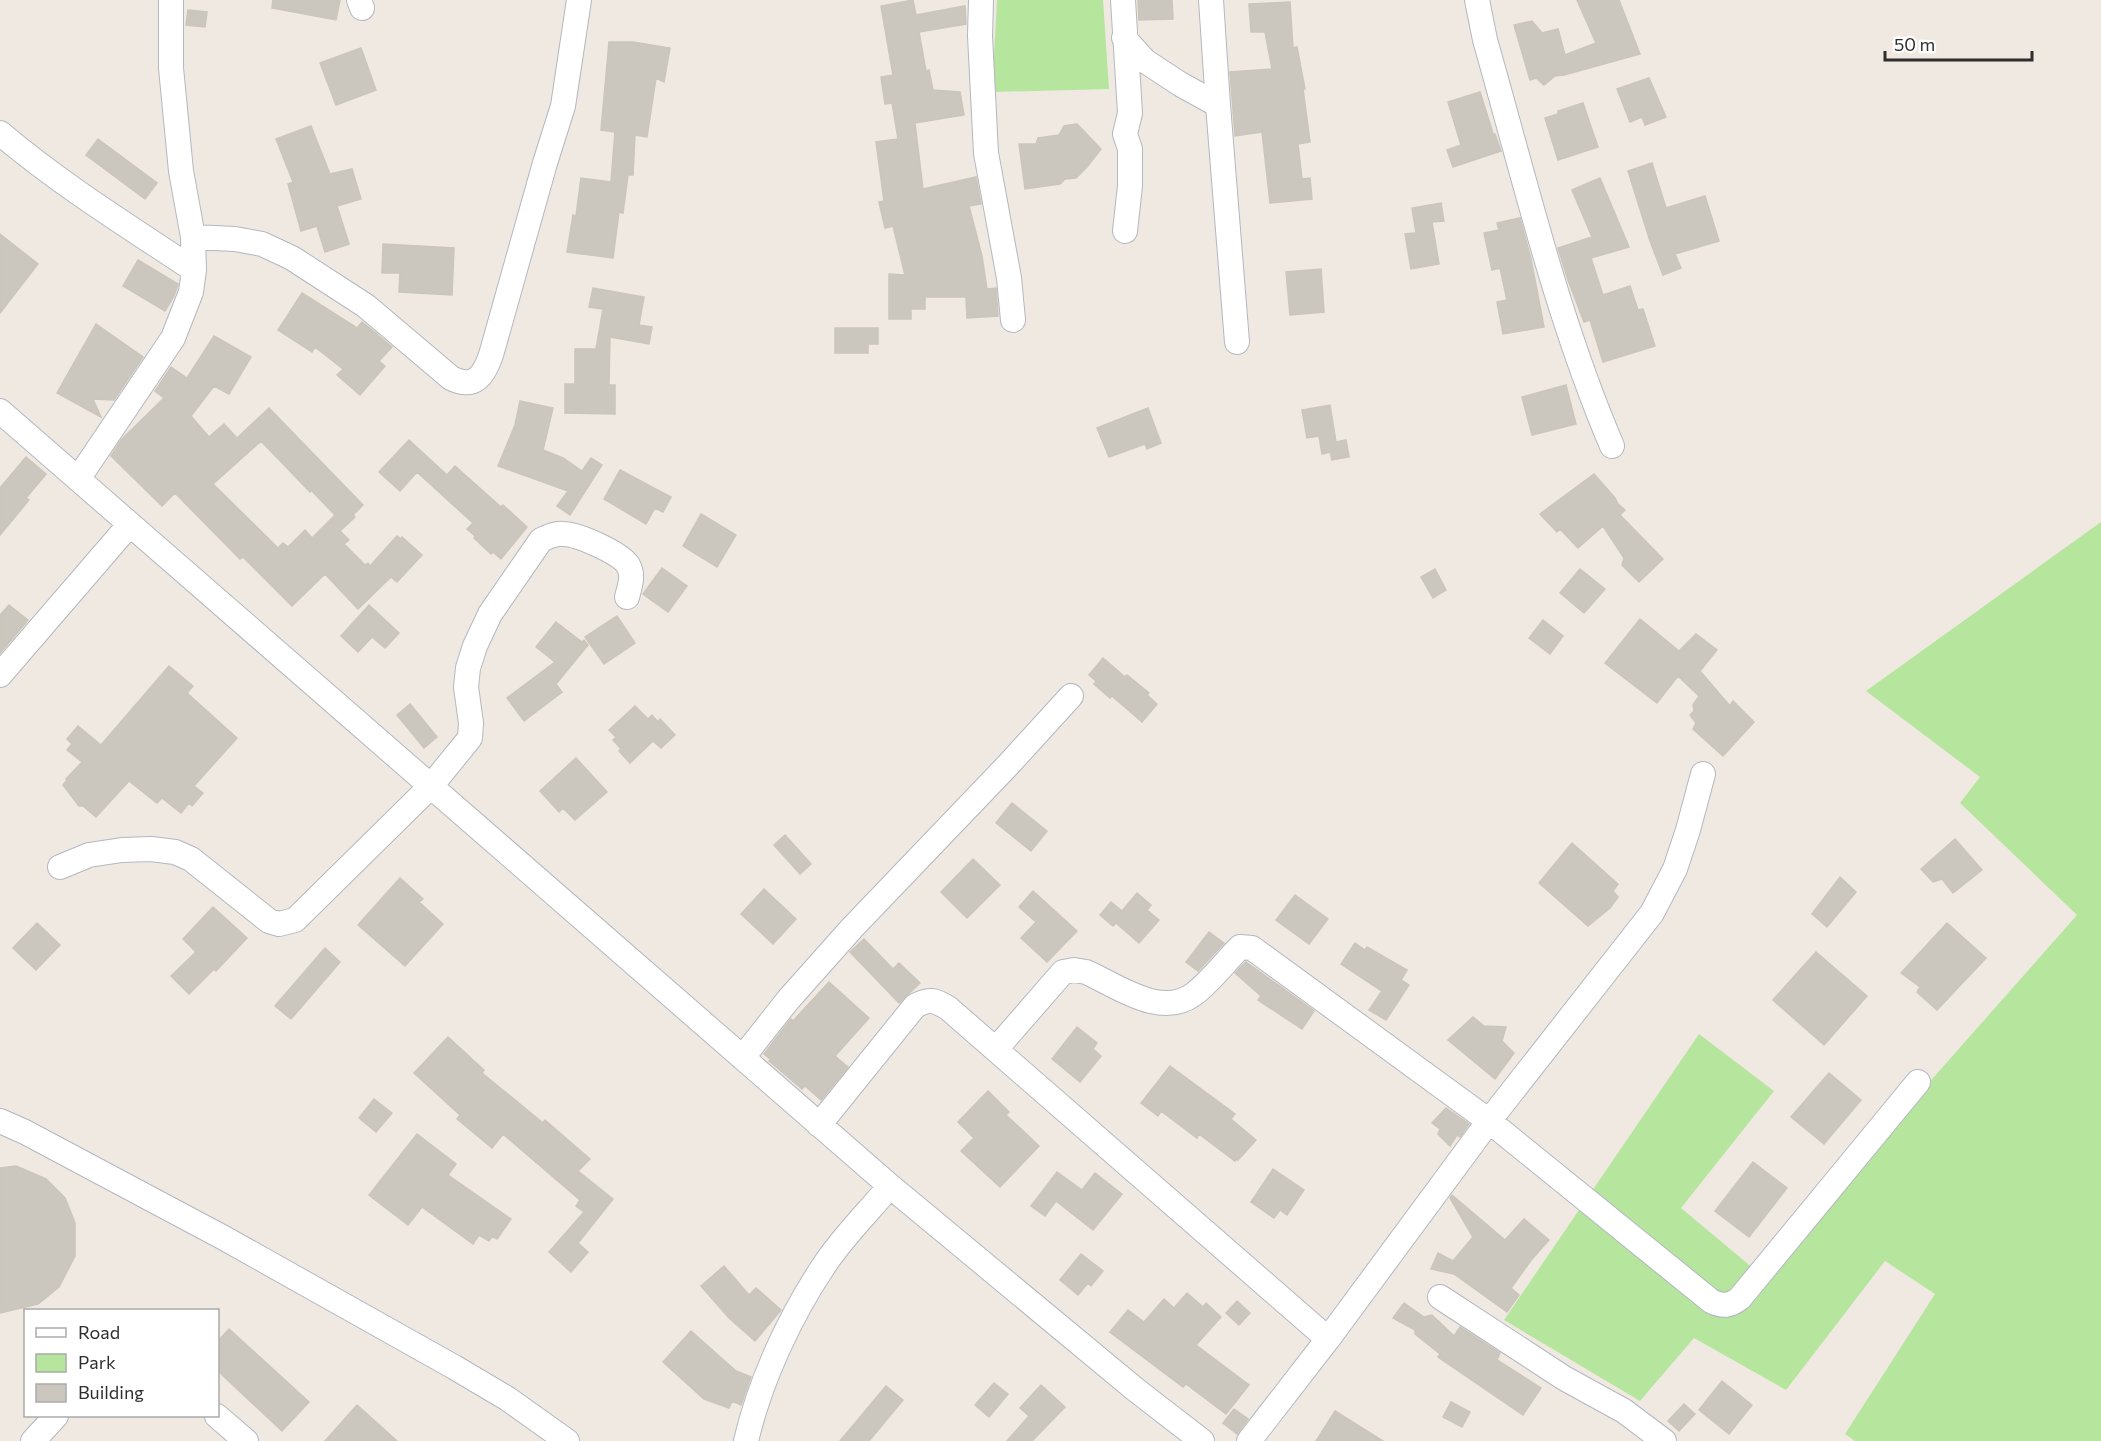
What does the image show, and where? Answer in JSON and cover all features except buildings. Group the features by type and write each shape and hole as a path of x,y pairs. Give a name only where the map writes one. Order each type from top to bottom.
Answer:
{"street":[{"path":"193,237 235,239 262,244 292,258 366,306 451,378 470,383 479,378 486,369 491,355 563,106 579,0"},
{"path":"981,0 980,36 986,153 1009,278 1013,320"},
{"path":"1123,0 1130,113 1125,134 1130,149 1130,186 1125,231"},
{"path":"1211,0 1237,342"},
{"path":"1477,0 1485,40 1559,302 1591,397 1612,446"},
{"path":"78,479 173,338 191,292 194,270 193,237 182,171 165,3"},
{"path":"1124,38 1145,61 1218,105"},
{"path":"0,133 30,158 194,270"},
{"path":"0,411 890,1186 1136,1390 1202,1441"},
{"path":"0,675 130,524"},
{"path":"60,867 89,855 122,850 151,849 175,852 191,859 269,921 287,924 295,920 430,786 470,738 471,723 466,687 468,668 475,646 490,614 541,540 553,535 565,534 587,540 619,557 627,564 632,576 627,597"},
{"path":"743,1057 788,1000 852,928 1010,764 1071,696"},
{"path":"1249,1441 1328,1339 1489,1121 1652,913 1675,869 1703,774"},
{"path":"996,1049 1063,972 1074,970 1086,972 1156,1003 1177,1002 1194,994 1240,947 1247,946 1489,1121 1711,1301 1725,1306 1733,1304 1740,1298 1918,1082"},
{"path":"819,1125 915,1006 924,1000 937,1002 948,1008 996,1049 1328,1339"},
{"path":"0,1121 25,1132 224,1238 454,1367 508,1399 567,1441"},
{"path":"746,1441 752,1413 786,1332 797,1312 825,1263 890,1186"},
{"path":"1440,1297 1563,1378 1624,1411 1664,1441"},
{"path":"33,1441 55,1417"},
{"path":"218,1417 246,1441"}],"green space":[{"path":"997,0 1103,0 1109,89 992,92"},
{"path":"2101,522 2101,1441 1855,1441 1845,1434 1935,1294 1885,1261 1786,1390 1694,1338 1640,1401 1504,1320 1699,1034 1774,1091 1681,1208 1760,1274 2077,915 1960,803 1980,777 1866,691"}]}
